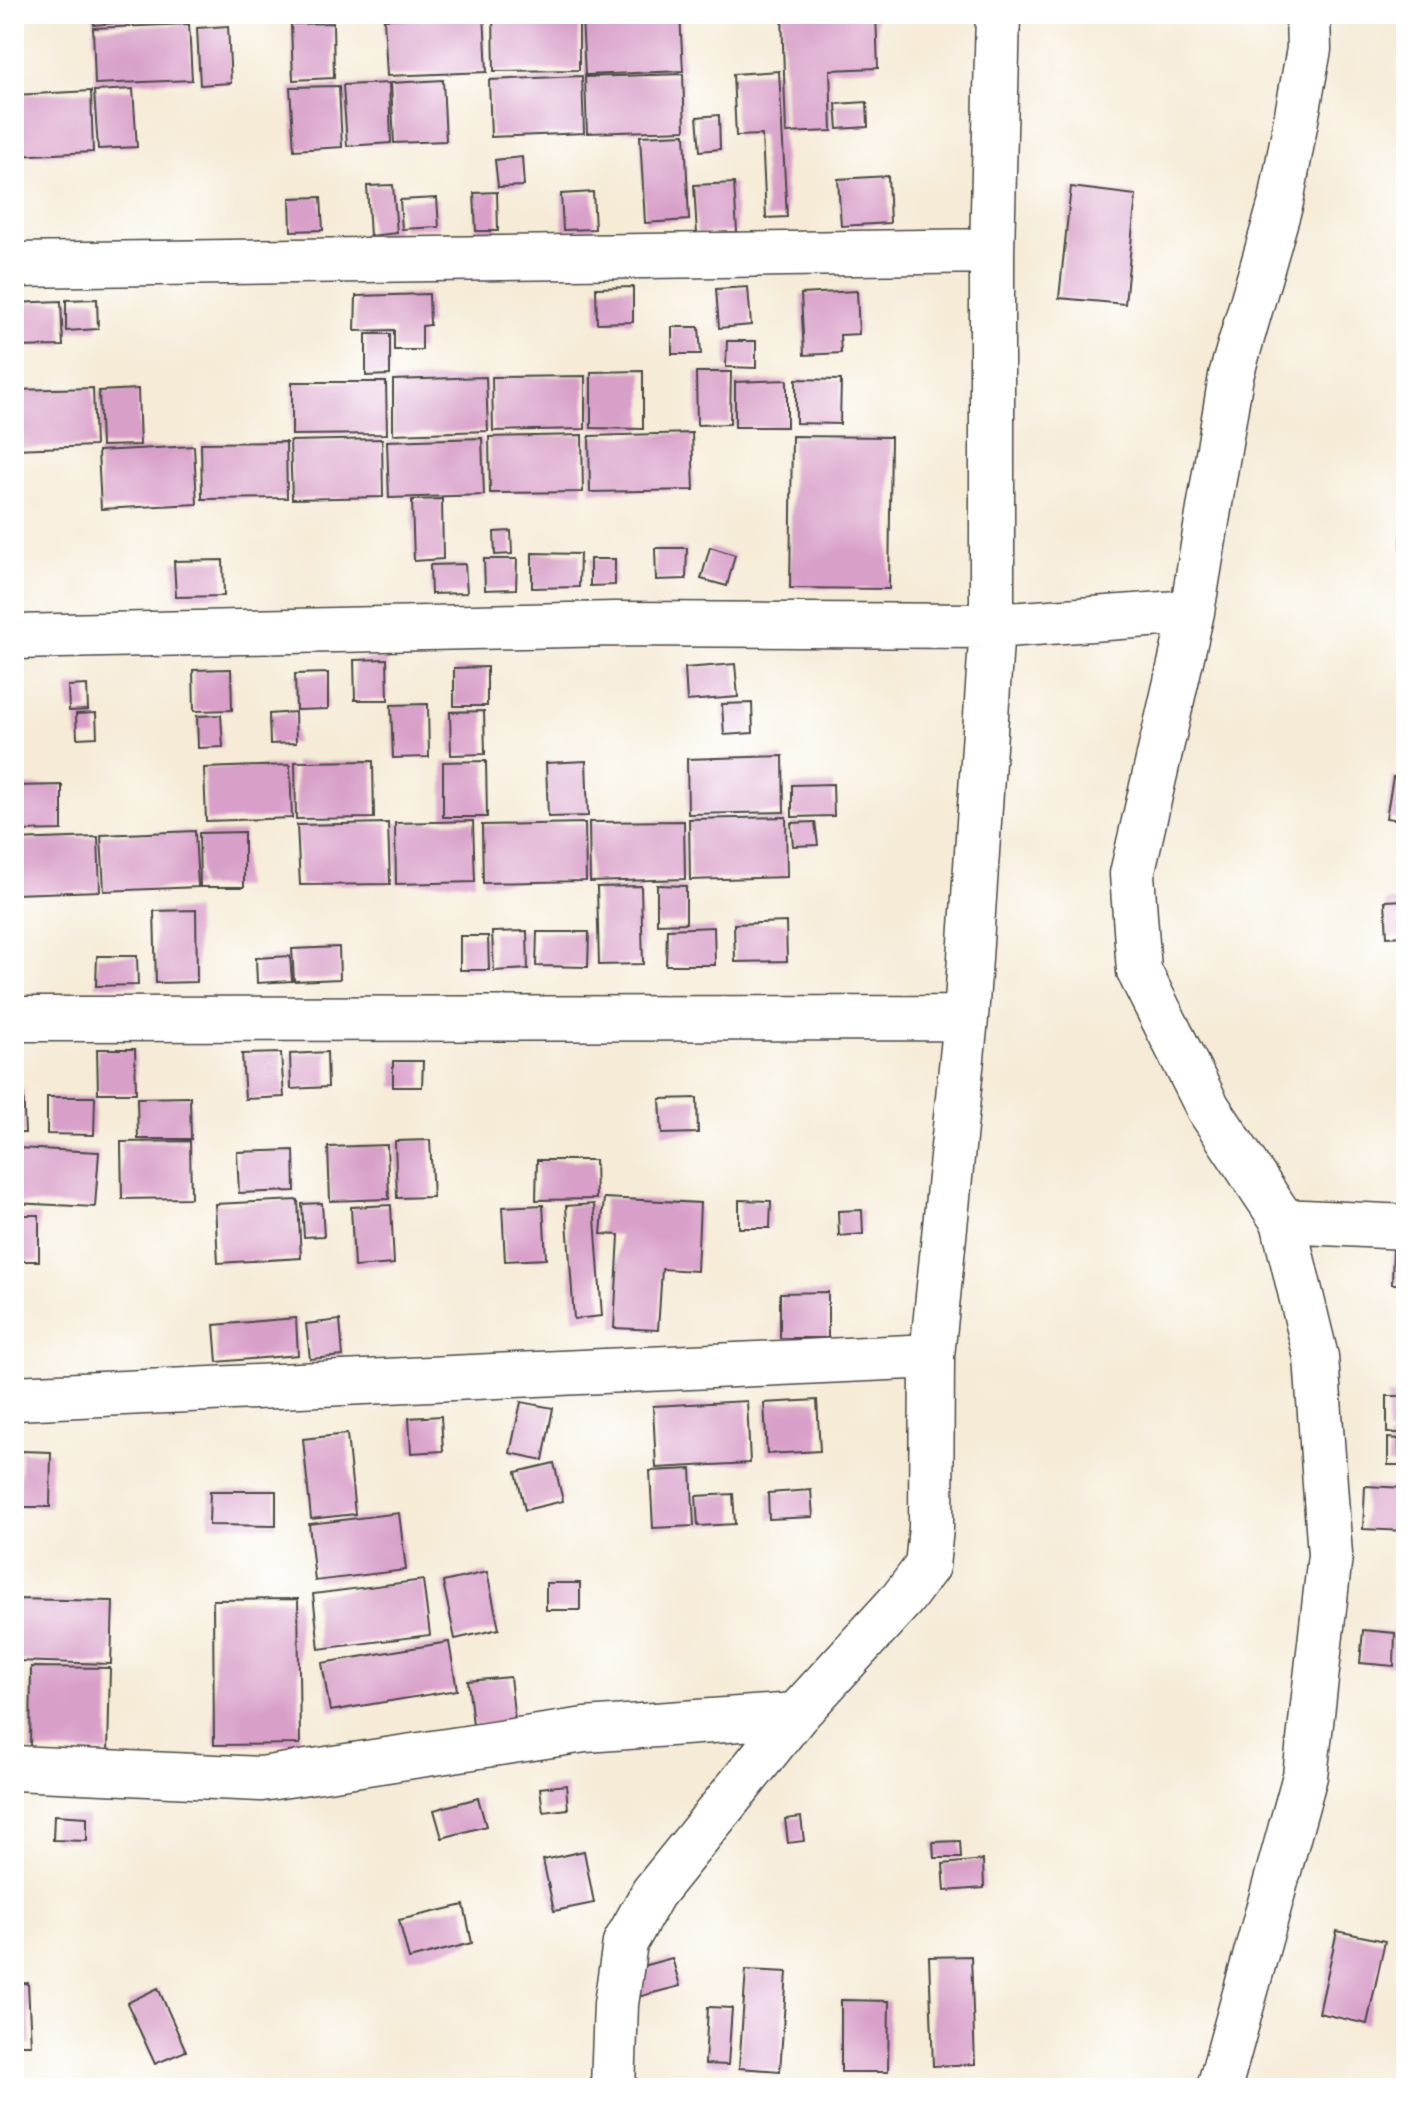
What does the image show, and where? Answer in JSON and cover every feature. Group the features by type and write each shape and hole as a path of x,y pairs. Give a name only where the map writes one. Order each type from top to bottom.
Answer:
{"street":[{"path":"613,2088 616,2004 625,1943 653,1893 796,1715 903,1598 927,1566 931,1528 932,1356 966,1018 992,626 992,251 998,14"},
{"path":"1219,2088 1305,1776 1330,1555 1316,1357 1283,1221 1208,1108 1139,971 1132,874 1192,612 1231,376 1281,202 1309,49 1308,14"},
{"path":"14,265 992,251"},
{"path":"14,637 615,624 992,626 1192,612"},
{"path":"14,1019 966,1018"},
{"path":"1283,1221 1406,1227"},
{"path":"14,1398 932,1356"},
{"path":"14,1768 261,1779 585,1730 796,1715"}],"building":[{"path":"93,14 145,14 146,20 94,25"},
{"path":"292,14 310,14 311,22 292,23"},
{"path":"484,14 487,72 387,76 384,19"},
{"path":"493,14 579,14 579,70 494,71"},
{"path":"680,14 683,71 585,75 582,17"},
{"path":"782,14 876,14 878,68 830,70 832,131 786,133"},
{"path":"333,23 334,78 293,80 291,24"},
{"path":"189,24 192,80 95,84 93,28"},
{"path":"228,26 231,83 200,85 197,28"},
{"path":"779,71 787,217 766,218 762,135 736,136 733,74"},
{"path":"683,74 685,130 587,133 585,77"},
{"path":"582,76 584,133 491,137 489,80"},
{"path":"443,80 446,141 394,143 391,83"},
{"path":"389,83 391,143 347,146 343,85"},
{"path":"339,86 342,147 294,150 290,87"},
{"path":"133,89 137,147 98,149 94,91"},
{"path":"91,91 93,152 14,156 14,95"},
{"path":"867,102 868,127 838,129 836,104"},
{"path":"719,115 720,149 700,151 697,117"},
{"path":"685,134 689,220 645,223 640,136"},
{"path":"522,157 524,186 498,187 495,160"},
{"path":"888,176 890,223 841,226 838,179"},
{"path":"734,183 737,232 697,234 694,185"},
{"path":"393,185 397,233 370,236 367,186"},
{"path":"1071,187 1136,195 1125,304 1059,298"},
{"path":"497,192 498,231 476,231 474,193"},
{"path":"593,192 595,229 563,230 561,194"},
{"path":"321,197 323,230 291,231 290,198"},
{"path":"437,198 439,227 402,229 400,200"},
{"path":"633,287 633,322 597,323 596,288"},
{"path":"748,287 751,325 719,328 716,289"},
{"path":"857,291 859,334 840,335 841,353 804,355 801,294"},
{"path":"429,294 430,325 422,326 422,350 394,350 394,330 355,331 356,296"},
{"path":"97,299 98,329 66,331 66,300"},
{"path":"61,301 63,346 14,347 14,303"},
{"path":"672,327 699,327 701,354 672,354"},
{"path":"366,334 390,334 390,375 366,376"},
{"path":"727,341 756,341 756,368 726,367"},
{"path":"643,371 643,429 591,428 591,372"},
{"path":"696,372 731,372 730,424 697,425"},
{"path":"585,376 585,429 493,431 492,377"},
{"path":"486,377 488,431 393,434 393,380"},
{"path":"796,379 841,380 840,424 796,423"},
{"path":"787,380 787,427 735,427 735,382"},
{"path":"292,382 386,382 387,434 292,435"},
{"path":"93,388 95,446 14,449 14,390"},
{"path":"138,389 140,445 101,446 99,391"},
{"path":"692,433 694,490 590,492 589,436"},
{"path":"582,435 583,492 490,493 489,437"},
{"path":"792,436 891,437 889,589 790,588"},
{"path":"482,438 484,495 389,498 387,441"},
{"path":"382,439 383,497 292,499 290,441"},
{"path":"286,442 287,498 202,499 201,443"},
{"path":"194,446 197,504 101,509 98,451"},
{"path":"442,499 443,559 414,561 412,500"},
{"path":"1404,504 1406,551 1401,551"},
{"path":"511,531 512,554 495,555 494,532"},
{"path":"710,547 735,555 727,586 701,579"},
{"path":"655,548 687,548 686,579 656,580"},
{"path":"532,553 580,554 579,587 532,588"},
{"path":"484,559 517,559 516,589 485,590"},
{"path":"590,559 615,559 615,585 590,586"},
{"path":"223,560 224,596 176,597 174,561"},
{"path":"465,564 467,593 431,594 430,565"},
{"path":"387,659 388,700 355,700 354,660"},
{"path":"735,664 738,697 687,701 685,668"},
{"path":"487,667 487,706 454,706 454,668"},
{"path":"231,669 232,710 194,711 193,670"},
{"path":"328,673 328,709 296,710 295,674"},
{"path":"87,685 88,710 69,711 68,686"},
{"path":"752,703 753,733 724,735 722,704"},
{"path":"428,704 429,757 393,758 391,705"},
{"path":"484,711 485,754 451,755 450,712"},
{"path":"295,712 296,743 270,744 269,714"},
{"path":"96,713 97,737 77,738 76,714"},
{"path":"221,715 223,747 198,748 197,716"},
{"path":"783,756 784,812 688,814 687,759"},
{"path":"373,761 374,818 296,819 295,762"},
{"path":"486,761 487,817 443,817 443,762"},
{"path":"586,761 588,816 548,817 546,763"},
{"path":"290,765 292,818 206,821 204,768"},
{"path":"1393,777 1406,779 1406,821 1386,818"},
{"path":"833,784 834,816 792,817 792,785"},
{"path":"62,785 62,830 14,831 14,786"},
{"path":"786,817 787,877 690,880 689,819"},
{"path":"473,821 475,882 396,884 395,823"},
{"path":"684,821 685,879 590,882 589,822"},
{"path":"815,822 818,845 793,846 791,823"},
{"path":"388,823 390,884 300,885 297,825"},
{"path":"585,823 586,881 483,883 482,825"},
{"path":"195,831 198,887 104,891 101,835"},
{"path":"244,832 244,887 200,887 199,833"},
{"path":"98,837 100,891 14,894 14,840"},
{"path":"657,885 686,886 686,923 657,924"},
{"path":"641,886 643,964 599,965 597,887"},
{"path":"1406,900 1406,936 1387,937 1385,901"},
{"path":"196,910 197,982 156,983 154,911"},
{"path":"786,922 787,961 735,962 734,924"},
{"path":"714,927 715,965 666,965 667,929"},
{"path":"527,931 528,969 494,971 492,932"},
{"path":"537,932 589,932 588,967 536,966"},
{"path":"460,936 488,936 489,970 460,970"},
{"path":"339,947 340,979 294,981 292,949"},
{"path":"97,956 137,956 138,985 96,986"},
{"path":"290,956 292,981 257,983 256,958"},
{"path":"97,1049 135,1049 136,1093 98,1093"},
{"path":"327,1052 328,1087 291,1089 290,1054"},
{"path":"281,1053 284,1097 245,1099 242,1054"},
{"path":"393,1061 423,1061 422,1087 393,1087"},
{"path":"14,1088 23,1088 25,1133 14,1133"},
{"path":"47,1097 95,1097 94,1135 47,1134"},
{"path":"190,1097 191,1139 138,1139 137,1098"},
{"path":"697,1098 698,1133 662,1134 660,1099"},
{"path":"430,1140 433,1197 397,1198 395,1141"},
{"path":"190,1141 191,1198 122,1199 121,1142"},
{"path":"387,1145 389,1199 330,1201 328,1147"},
{"path":"17,1148 99,1152 95,1207 14,1203"},
{"path":"294,1150 295,1191 239,1193 237,1152"},
{"path":"537,1160 595,1160 596,1199 536,1200"},
{"path":"604,1198 700,1203 697,1271 662,1269 658,1330 614,1328 619,1235 601,1234"},
{"path":"298,1200 301,1258 218,1263 215,1204"},
{"path":"739,1200 771,1201 770,1228 739,1228"},
{"path":"322,1203 324,1236 304,1237 302,1204"},
{"path":"594,1204 602,1316 574,1319 566,1206"},
{"path":"391,1205 394,1264 354,1267 351,1207"},
{"path":"543,1205 546,1259 505,1261 502,1207"},
{"path":"862,1210 863,1234 839,1236 838,1211"},
{"path":"14,1215 39,1215 39,1261 14,1261"},
{"path":"1393,1247 1406,1248 1406,1284 1392,1284"},
{"path":"828,1292 828,1338 780,1338 780,1293"},
{"path":"296,1318 298,1355 217,1362 214,1325"},
{"path":"340,1320 343,1356 310,1359 306,1324"},
{"path":"1387,1396 1406,1396 1406,1433 1387,1433"},
{"path":"817,1400 820,1451 767,1454 764,1403"},
{"path":"747,1401 750,1463 656,1468 653,1406"},
{"path":"521,1402 553,1408 543,1460 510,1453"},
{"path":"441,1416 443,1451 411,1453 409,1418"},
{"path":"347,1434 355,1514 311,1519 303,1439"},
{"path":"1388,1438 1399,1439 1400,1465 1388,1465"},
{"path":"21,1451 51,1452 50,1507 19,1507"},
{"path":"554,1463 563,1501 525,1510 516,1472"},
{"path":"691,1469 694,1526 653,1528 650,1471"},
{"path":"1365,1486 1406,1488 1406,1531 1363,1529"},
{"path":"811,1490 813,1517 769,1519 768,1493"},
{"path":"210,1491 276,1491 276,1526 209,1525"},
{"path":"733,1494 735,1524 698,1526 696,1496"},
{"path":"399,1513 406,1570 315,1581 309,1524"},
{"path":"487,1572 499,1629 455,1639 443,1582"},
{"path":"423,1580 430,1635 319,1649 313,1594"},
{"path":"546,1583 580,1583 580,1610 546,1610"},
{"path":"14,1599 113,1601 111,1664 14,1661"},
{"path":"298,1599 300,1744 214,1745 213,1600"},
{"path":"1363,1630 1395,1633 1394,1666 1360,1663"},
{"path":"449,1642 457,1690 330,1711 322,1663"},
{"path":"31,1667 110,1668 108,1752 30,1751"},
{"path":"510,1677 515,1721 473,1725 468,1681"},
{"path":"566,1785 568,1809 543,1812 540,1788"},
{"path":"478,1798 486,1826 442,1838 434,1810"},
{"path":"54,1815 87,1817 87,1841 53,1840"},
{"path":"801,1817 804,1841 788,1843 785,1819"},
{"path":"960,1841 961,1858 934,1858 933,1842"},
{"path":"584,1851 594,1903 554,1911 543,1860"},
{"path":"983,1860 984,1888 945,1891 943,1864"},
{"path":"464,1905 472,1943 409,1959 399,1920"},
{"path":"1337,1931 1385,1941 1367,2024 1319,2013"},
{"path":"971,1956 975,2064 933,2066 929,1957"},
{"path":"672,1958 680,1986 630,1999 624,1971"},
{"path":"746,1970 787,1972 780,2071 739,2068"},
{"path":"28,1983 31,2045 14,2045 14,1984"},
{"path":"158,1988 186,2051 155,2064 127,2003"},
{"path":"841,2000 889,2001 888,2072 841,2072"},
{"path":"708,2007 732,2008 728,2065 705,2064"}]}
